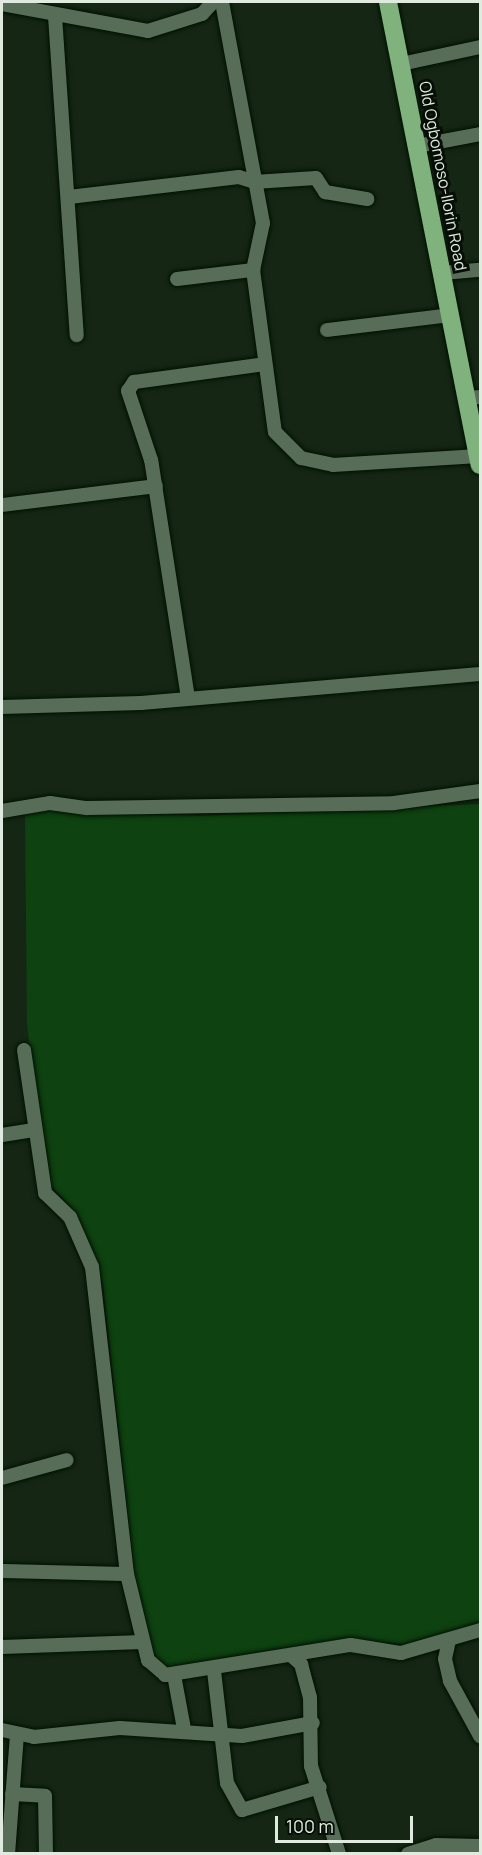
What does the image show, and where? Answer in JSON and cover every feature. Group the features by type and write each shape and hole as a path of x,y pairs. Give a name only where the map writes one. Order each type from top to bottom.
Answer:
{"highway":[{"name":"Old Ogbomoso-Ilorin Road","path":"388,2 451,315 474,397 480,460"}],"street":[{"path":"2,4 55,16 148,31 202,15 213,2"},
{"path":"222,2 263,223 253,270 274,432 301,458 333,465 480,460"},
{"path":"55,16 77,335"},
{"path":"401,64 480,47"},
{"path":"417,146 480,134"},
{"path":"239,177 251,161"},
{"path":"69,197 239,177 254,182 316,178 325,192 367,199"},
{"path":"177,279 253,270"},
{"path":"442,273 480,270"},
{"path":"327,330 451,315"},
{"path":"188,698 156,486 147,441 129,402 130,386 265,364"},
{"path":"2,505 156,486"},
{"path":"2,707 188,698 480,674"},
{"path":"2,811 50,802 87,808 394,803 480,791"},
{"path":"24,1050 45,1193 70,1217 92,1267 127,1574 142,1642 152,1667 174,1675 214,1671 351,1645 401,1653 480,1630"},
{"path":"2,1135 34,1130"},
{"path":"2,1478 67,1460"},
{"path":"2,1571 127,1574"},
{"path":"449,1640 445,1659 454,1692 480,1736"},
{"path":"2,1647 142,1642"},
{"path":"293,1657 304,1675 313,1724 311,1766 320,1787 339,1854"},
{"path":"214,1671 223,1736 226,1783 242,1810 320,1787"},
{"path":"174,1675 184,1729"},
{"path":"2,1730 17,1734 184,1729 223,1736 313,1724"},
{"path":"8,1854 17,1734"},
{"path":"12,1794 45,1796 46,1854"},
{"path":"408,1854 436,1845 480,1846"}],"green space":[{"path":"480,804 480,1628 405,1644 355,1641 171,1670 158,1663 147,1645 136,1590 103,1283 73,1209 45,1179 27,1024 25,815 46,809 198,816"}]}
